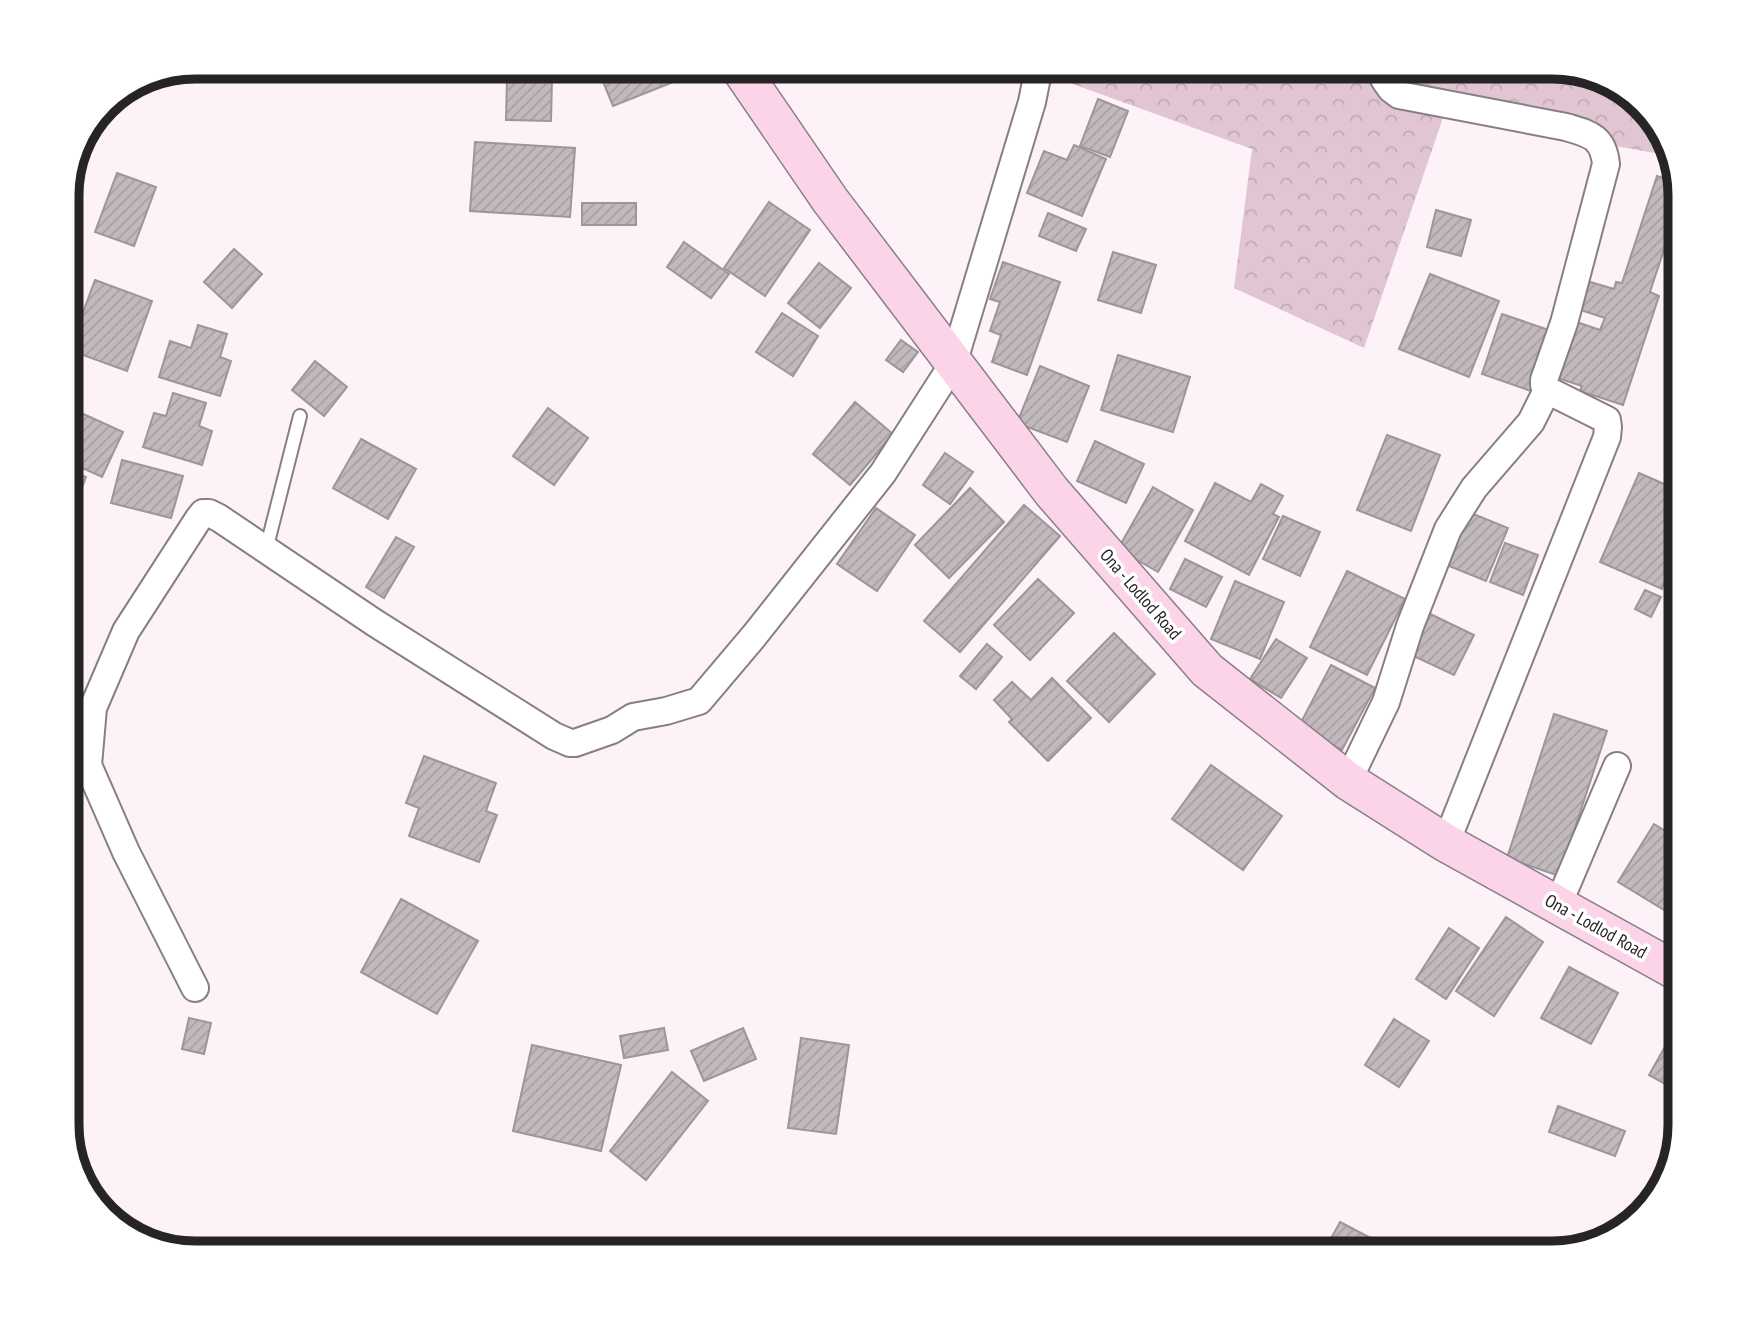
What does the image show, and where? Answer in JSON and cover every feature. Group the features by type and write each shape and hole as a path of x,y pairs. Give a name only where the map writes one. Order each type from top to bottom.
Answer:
{"main road":[{"name":"Ona - Lodlod Road","path":"748,79 830,200 1052,492 1207,670 1348,781 1446,843 1668,966"}],"street":[{"path":"195,988 126,852 88,765 93,708 126,631 198,518 203,513 209,513 219,518 375,624 554,736 570,743 612,730 633,717 699,701 883,473 953,364 1032,102 1036,79"},
{"path":"1384,79 1399,95 1566,127 1592,135 1603,149 1606,164 1564,323 1544,385 1547,390 1607,420 1607,437 1446,843"},
{"path":"1348,781 1386,702 1410,626 1448,529 1474,488 1531,422 1547,390"},
{"path":"1558,905 1617,766"}],"lane":[{"path":"266,550 300,416"}],"green space":[{"path":"1059,79 1567,80 1589,85 1623,103 1644,124 1660,154 1444,115 1364,348 1234,288 1252,149"}],"building":[{"path":"507,79 552,79 551,121 506,120"},
{"path":"602,79 681,79 613,106"},
{"path":"1098,99 1128,111 1110,157 1080,146"},
{"path":"475,142 575,148 570,217 470,211"},
{"path":"1074,145 1106,159 1082,216 1027,193 1044,151 1067,160"},
{"path":"117,173 156,187 134,246 95,232"},
{"path":"1657,176 1667,179 1668,237 1650,292 1659,296 1623,405 1580,391 1582,386 1552,376 1571,320 1600,330 1605,318 1578,309 1587,281 1614,289 1616,282 1622,283"},
{"path":"769,202 810,230 765,296 724,268"},
{"path":"582,203 636,203 636,225 582,225"},
{"path":"1436,210 1471,220 1461,256 1427,247"},
{"path":"1048,213 1086,229 1076,251 1039,236"},
{"path":"684,242 729,274 711,298 667,267"},
{"path":"234,249 262,274 232,308 204,282"},
{"path":"1113,252 1156,265 1141,313 1098,300"},
{"path":"1003,262 1060,282 1027,375 992,362 1001,335 990,331 1000,302 990,299"},
{"path":"819,263 851,288 820,328 788,303"},
{"path":"1430,274 1499,301 1469,377 1399,349"},
{"path":"95,280 152,301 127,371 79,354 79,323"},
{"path":"782,313 818,336 793,376 756,352"},
{"path":"1502,314 1552,331 1531,391 1482,374"},
{"path":"198,325 227,334 220,357 231,361 220,396 159,377 170,341 191,348"},
{"path":"901,340 918,352 903,372 886,360"},
{"path":"1118,355 1190,377 1173,432 1101,410"},
{"path":"315,361 347,387 324,416 292,390"},
{"path":"1040,366 1089,386 1067,442 1017,423"},
{"path":"173,393 206,403 199,426 212,431 202,465 143,447 154,413 166,416"},
{"path":"855,402 893,434 850,485 813,454"},
{"path":"548,408 588,438 554,485 513,456"},
{"path":"79,412 123,432 102,477 79,466"},
{"path":"1387,435 1440,455 1411,531 1357,510"},
{"path":"361,439 416,469 388,519 333,488"},
{"path":"1095,441 1144,464 1126,503 1077,481"},
{"path":"945,453 973,472 950,504 923,485"},
{"path":"122,460 183,476 171,518 111,503"},
{"path":"1639,473 1668,486 1668,575 1662,589 1600,562"},
{"path":"79,474 86,477 79,495"},
{"path":"1215,483 1251,502 1261,484 1283,496 1273,514 1279,517 1249,575 1185,541"},
{"path":"1153,487 1193,510 1158,572 1118,549"},
{"path":"970,488 1004,522 949,578 915,545"},
{"path":"1024,505 1060,536 960,652 924,621"},
{"path":"876,508 915,535 877,591 837,564"},
{"path":"1461,509 1508,528 1486,581 1439,562"},
{"path":"1283,516 1320,532 1300,576 1263,559"},
{"path":"396,537 414,547 384,598 366,587"},
{"path":"1505,543 1538,555 1523,595 1490,582"},
{"path":"1185,559 1222,577 1206,607 1170,589"},
{"path":"1347,571 1405,599 1367,675 1310,647"},
{"path":"1038,579 1074,613 1030,660 994,625"},
{"path":"1235,581 1284,602 1260,659 1211,639"},
{"path":"1645,590 1661,597 1651,617 1635,609"},
{"path":"1424,611 1474,635 1454,675 1405,652"},
{"path":"1114,633 1155,674 1109,722 1067,681"},
{"path":"1276,639 1307,658 1281,698 1250,679"},
{"path":"987,644 1002,657 976,689 960,676"},
{"path":"1331,665 1375,688 1342,750 1298,728"},
{"path":"1052,678 1091,718 1048,761 1009,722 1012,719 994,700 1012,682 1031,700"},
{"path":"1554,714 1607,731 1559,876 1507,858"},
{"path":"424,756 496,783 486,811 497,815 479,862 409,836 419,808 406,803"},
{"path":"1211,765 1282,816 1243,870 1172,819"},
{"path":"1654,824 1668,833 1668,912 1618,882"},
{"path":"401,899 478,941 437,1014 361,972"},
{"path":"1506,917 1543,942 1494,1016 1456,991"},
{"path":"1449,928 1479,948 1446,999 1416,979"},
{"path":"1569,967 1618,993 1591,1044 1541,1018"},
{"path":"189,1018 211,1023 204,1054 182,1049"},
{"path":"1394,1019 1429,1041 1399,1087 1365,1065"},
{"path":"664,1028 668,1050 624,1058 620,1036"},
{"path":"743,1028 756,1059 704,1081 691,1051"},
{"path":"801,1038 849,1045 836,1134 788,1128"},
{"path":"1668,1041 1668,1085 1649,1075"},
{"path":"532,1045 621,1065 601,1151 513,1131"},
{"path":"672,1072 708,1101 646,1180 610,1151"},
{"path":"1558,1106 1625,1131 1615,1156 1549,1132"},
{"path":"1340,1222 1376,1241 1330,1241"}]}
